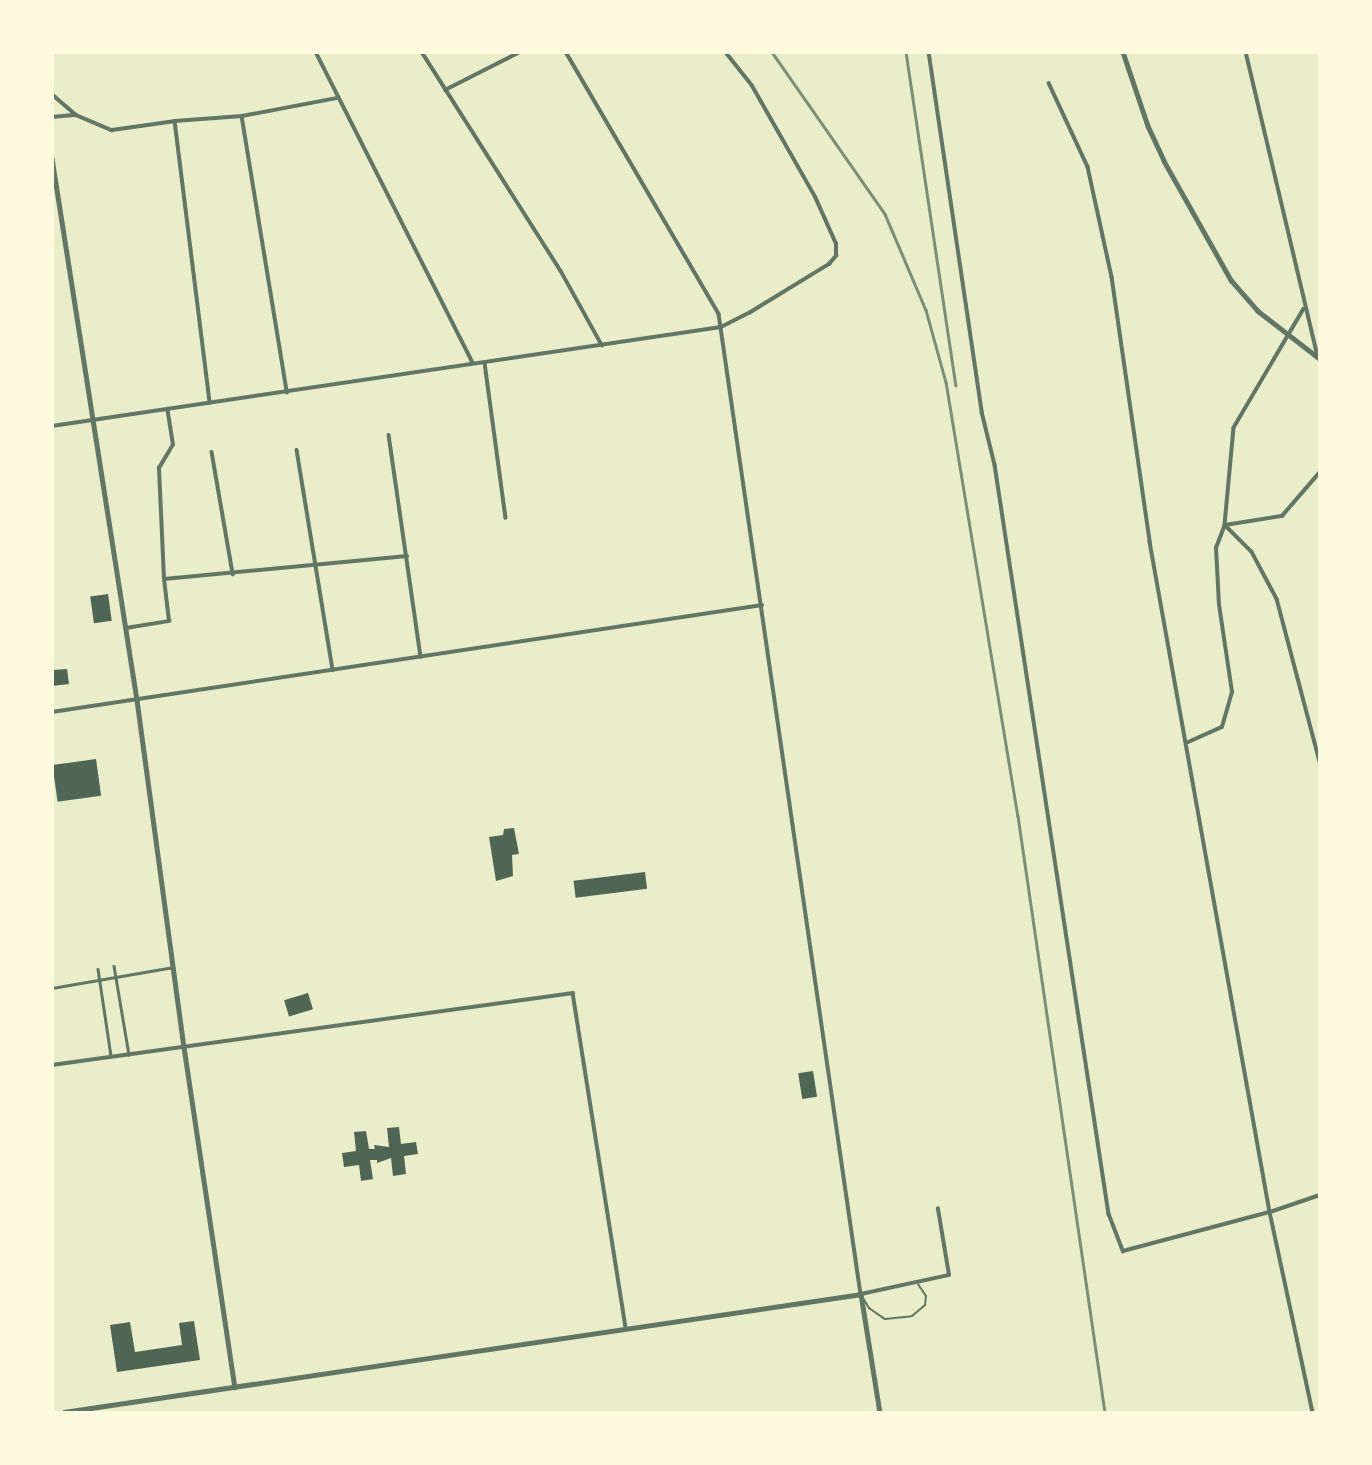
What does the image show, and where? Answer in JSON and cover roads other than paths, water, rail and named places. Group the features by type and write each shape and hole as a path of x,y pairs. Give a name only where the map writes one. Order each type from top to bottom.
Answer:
{"street":[{"path":"316,52 473,364"},
{"path":"422,52 561,271 602,345"},
{"path":"444,90 520,52"},
{"path":"565,52 714,305 721,327 880,1412"},
{"path":"52,426 721,327 818,271 836,256 836,244 815,197 752,86 725,52"},
{"path":"929,52 982,412 995,465 1105,1193 1123,1251 1270,1212 1320,1195"},
{"path":"1123,52 1148,126 1164,160 1231,280 1258,311 1319,359"},
{"path":"1246,52 1304,309 1319,359"},
{"path":"1049,83 1082,148 1093,182 1112,277 1150,542 1185,743 1270,1212 1313,1412"},
{"path":"52,94 76,115 112,130 175,121 242,116 337,98"},
{"path":"52,117 76,115"},
{"path":"242,116 286,392"},
{"path":"175,121 210,403"},
{"path":"52,158 138,700 184,1047 235,1387"},
{"path":"1185,743 1222,727 1231,692 1219,605 1216,548 1225,526 1234,428 1304,309"},
{"path":"485,362 506,519"},
{"path":"126,628 169,621 164,579 159,468 173,445 167,409"},
{"path":"389,435 421,657"},
{"path":"297,450 333,670"},
{"path":"212,452 233,574"},
{"path":"1225,526 1282,516 1320,472"},
{"path":"1225,526 1252,552 1277,599 1320,762"},
{"path":"164,579 407,556"},
{"path":"52,712 762,605"},
{"path":"114,966 129,1055"},
{"path":"52,988 173,967"},
{"path":"98,969 111,1057"},
{"path":"52,1065 573,993 626,1329"},
{"path":"64,1412 861,1294 949,1275 938,1209"}],"lane":[{"path":"861,1294 878,1316 891,1320 912,1316 925,1305 926,1296 916,1282"}],"railway":[{"path":"772,52 885,214 926,310 946,382 1018,816 1105,1412"},
{"path":"906,52 956,385"}]}
